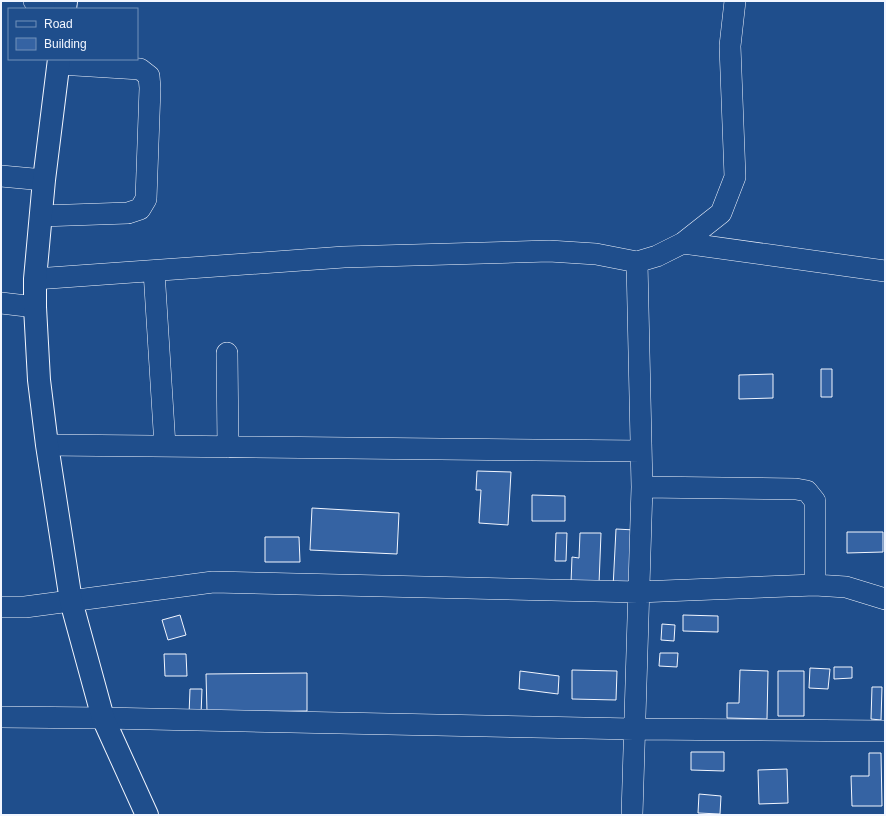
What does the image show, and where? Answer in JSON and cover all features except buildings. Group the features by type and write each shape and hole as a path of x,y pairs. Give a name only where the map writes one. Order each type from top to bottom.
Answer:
{"main road":[{"path":"59,62 44,180 35,279 39,380 47,445 71,601 103,718 147,815"}],"street":[{"path":"34,1 66,4"},
{"path":"35,279 344,257 550,250 596,254 638,262 657,256 683,243 721,213 735,177 730,46 735,1"},
{"path":"41,216 128,213 140,209 146,199 150,88 149,76 140,69 59,62"},
{"path":"1,176 44,180"},
{"path":"683,243 885,271"},
{"path":"632,815 642,487 638,262"},
{"path":"154,271 165,446"},
{"path":"1,303 35,307"},
{"path":"227,352 228,447"},
{"path":"47,445 641,451"},
{"path":"642,487 796,489 807,491 815,501 815,585"},
{"path":"1,607 25,607 212,582 638,592 815,585 846,587 885,598"},
{"path":"1,717 634,729 885,731"}]}
